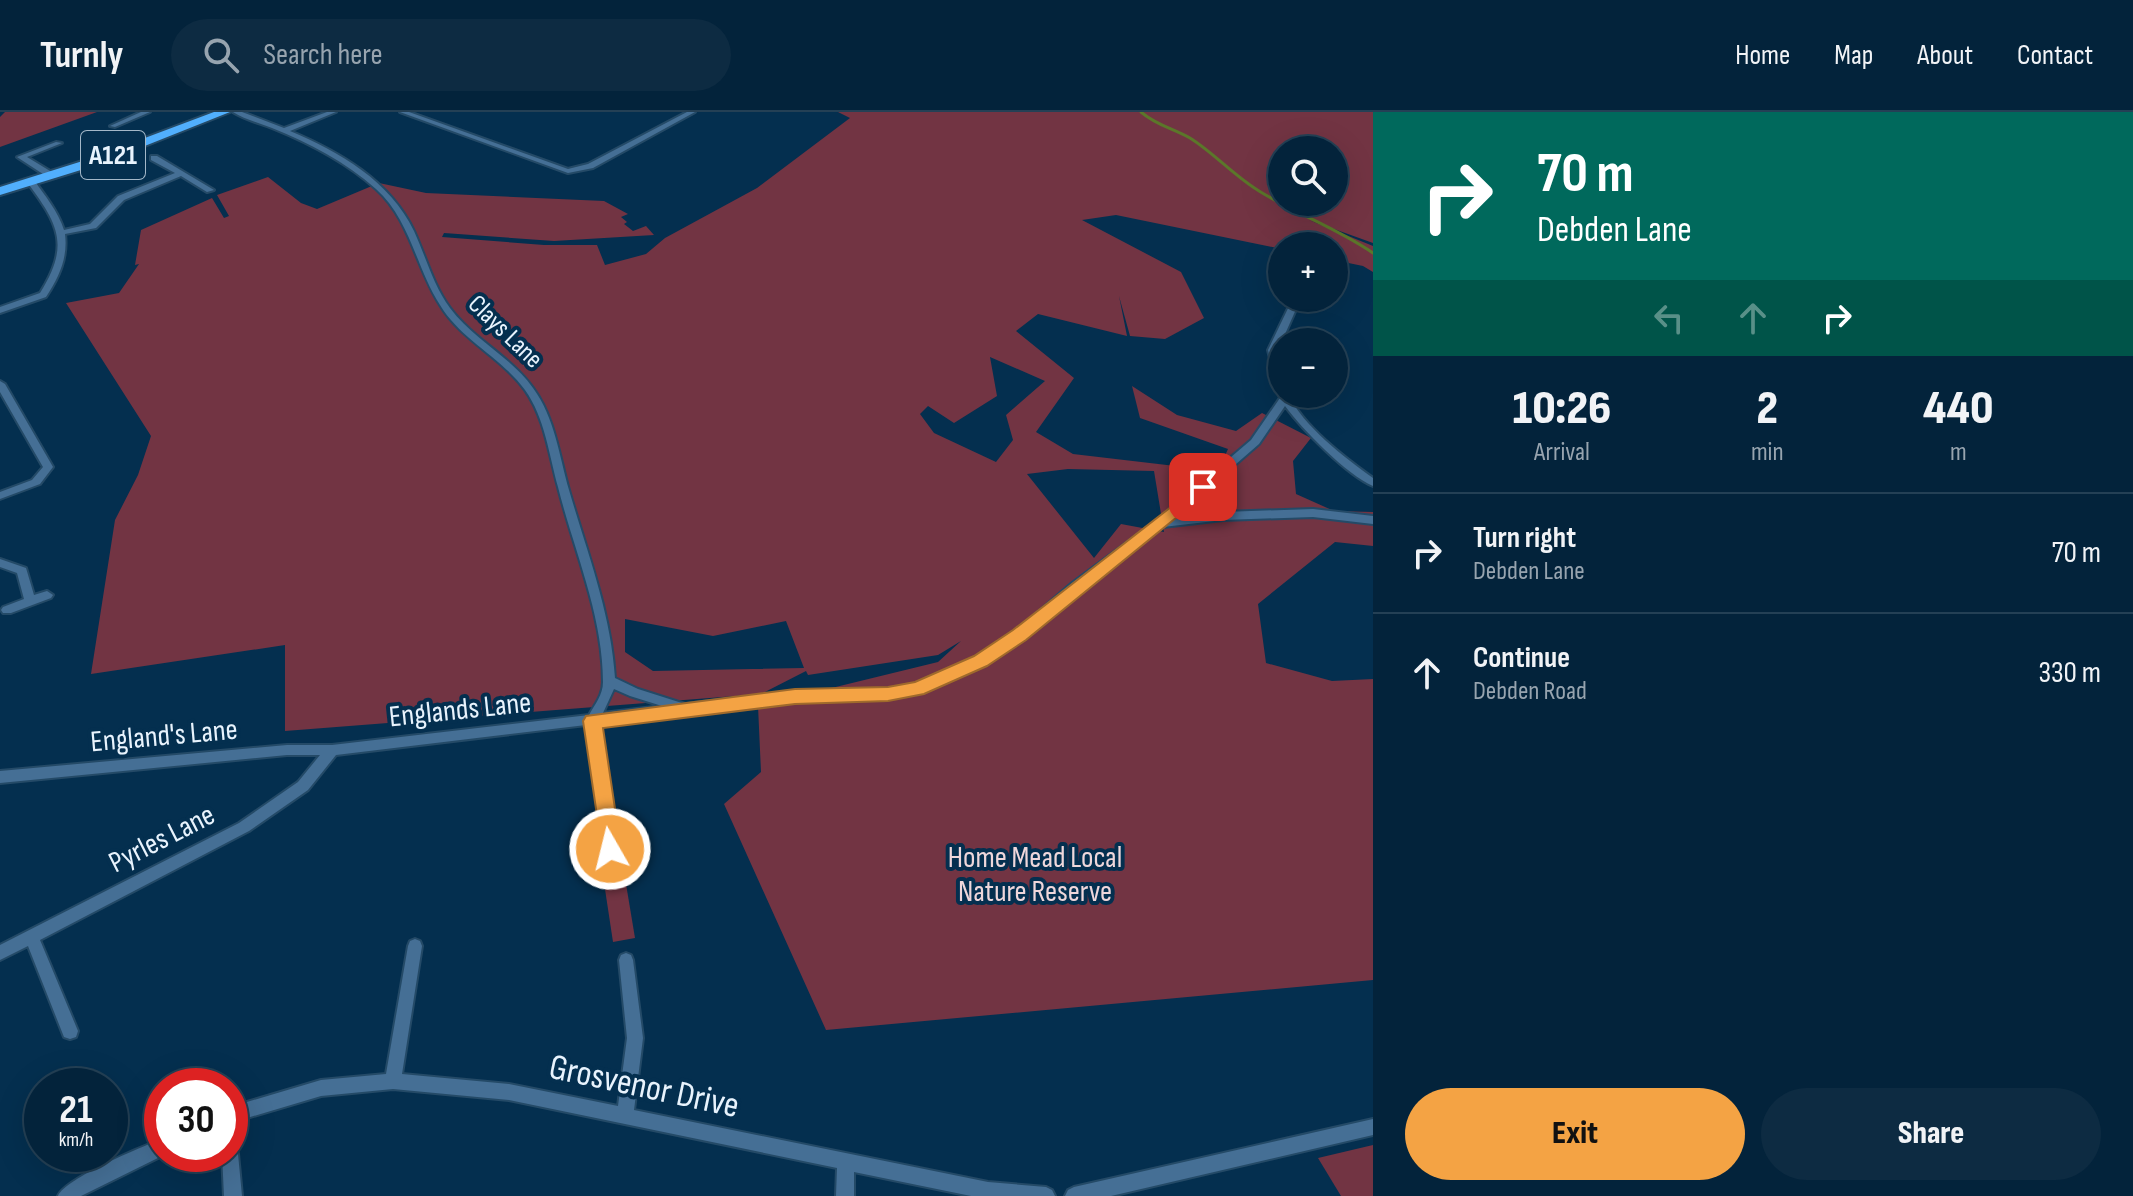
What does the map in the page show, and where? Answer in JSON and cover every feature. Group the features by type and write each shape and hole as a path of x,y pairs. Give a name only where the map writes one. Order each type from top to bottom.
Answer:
{"main road":[{"name":"A121","path":"0,191 52,176 224,112"}],"street":[{"path":"113,126 147,112"},
{"name":"Clays Lane","path":"236,112 286,130 352,167 382,190 406,219 432,286 448,312 530,390 540,408 576,533 599,622 609,681"},
{"path":"286,130 333,112"},
{"path":"408,113 568,171 590,166 692,112"},
{"path":"52,176 21,157 58,143"},
{"path":"154,158 210,190"},
{"path":"64,232 93,226 121,198 180,174"},
{"path":"0,310 43,295 60,258 64,232 31,182"},
{"path":"0,384 48,467 36,482 0,496"},
{"name":"Englands Lane","path":"332,750 795,696 888,694 917,689 980,661 1019,635 1076,586 1160,524 1255,442 1275,408"},
{"path":"1295,408 1348,465 1373,483"},
{"path":"1160,524 1223,516 1313,513 1373,520"},
{"path":"0,563 22,571 30,601"},
{"path":"7,610 47,595"},
{"path":"610,849 592,721 608,693 609,681 686,709"},
{"name":"England's Lane","path":"0,777 287,750 332,750"},
{"name":"Pyrles Lane","path":"0,953 244,827 303,786 332,750"},
{"path":"31,936 70,1031"},
{"path":"393,1081 415,946"},
{"path":"625,1115 635,1038 626,960"},
{"name":"Grosvenor Drive","path":"248,1110 321,1088 393,1081 509,1092 846,1164 988,1191 1046,1196"},
{"path":"1074,1196 1373,1127"},
{"path":"67,1196 82,1185 144,1156"},
{"path":"845,1196 846,1164"},
{"path":"231,1172 233,1196"}],"green space":[{"path":"5,112 97,112 0,147 0,117"},
{"name":"Home Mead Local Nature Reserve","path":"838,112 1373,112 1373,243 1309,220 1339,232 1268,232 1268,246 1116,215 1082,220 1181,272 1204,318 1165,339 1130,336 1119,296 1127,336 1038,314 1016,331 1074,378 1036,432 1073,454 1218,471 1228,449 1140,418 1132,386 1177,415 1236,431 1262,413 1311,438 1293,461 1296,494 1334,511 1373,512 1373,546 1335,542 1258,604 1266,663 1332,681 1373,679 1373,980 826,1030 724,804 761,772 758,706 938,662 961,641 938,655 808,675 806,671 761,694 285,731 285,645 91,674 115,520 138,475 151,436 66,303 119,293 139,264 135,265 141,230 212,198 224,218 229,216 217,195 268,177 301,203 317,209 379,183 426,193 604,201 628,214 621,217 633,231 646,226 654,235 554,241 444,233 442,237 544,245 597,245 605,265 646,254 665,238 757,188 850,118","holes":["990,357 1045,381 1006,415 1013,440 996,462 934,433 920,414 928,406 954,423 997,396","1068,469 1154,471 1164,532 1121,524 1094,558 1027,474","625,619 713,636 786,621 804,668 653,671 625,652"]},
{"path":"1348,236 1373,246 1373,272 1348,263"},
{"path":"624,872 635,938 613,942 603,876"},
{"path":"1373,1145 1373,1196 1341,1196 1318,1158"}],"waterway":[{"path":"1141,112 1190,138 1259,191 1373,253"}],"route":[{"path":"610,849 592,721 795,696 888,694 917,689 980,661 1019,635 1076,586 1160,524 1203,487"}]}
